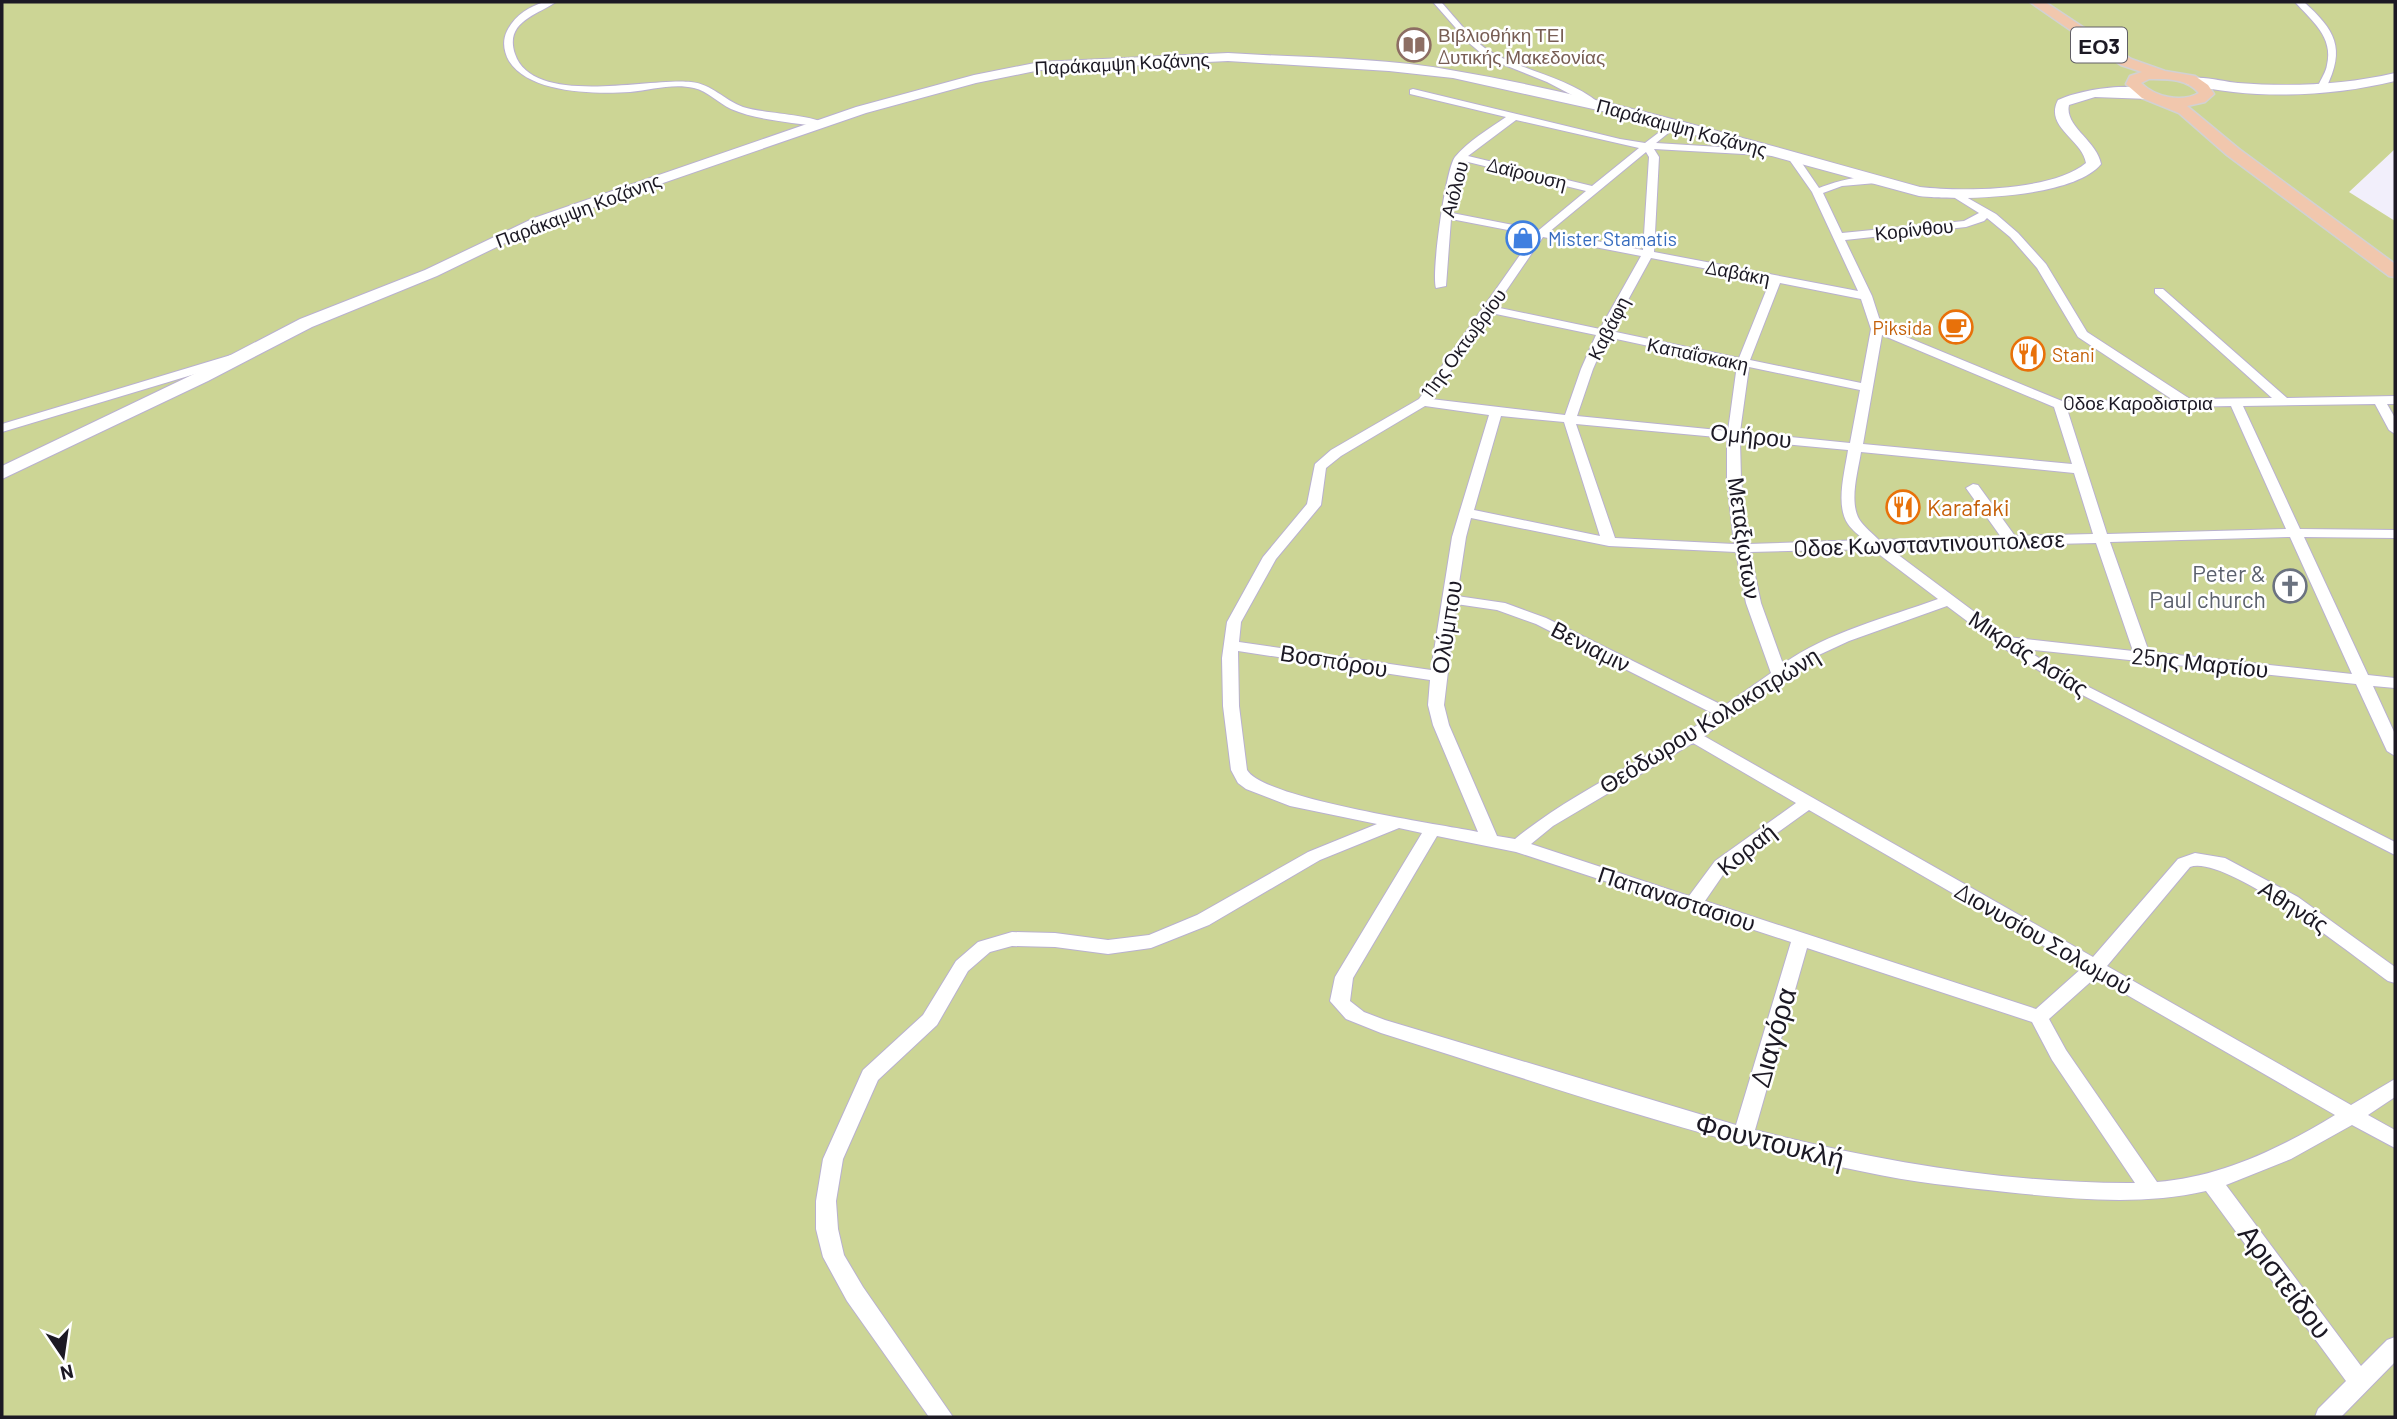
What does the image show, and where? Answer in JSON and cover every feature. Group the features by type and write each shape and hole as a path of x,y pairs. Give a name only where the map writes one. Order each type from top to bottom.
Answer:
{"main road":[{"name":"ΕΟ3","path":"2026,2 2129,71 2137,90 2184,110 2233,152 2395,272"},
{"name":"ΕΟ3","path":"2036,2 2126,62 2192,81 2204,88 2203,97 2195,107 2200,116 2258,169"},
{"name":"Παράκαμψη Κοζάνης","path":"2,473 306,323 431,273 539,220 909,96 1018,69 1073,62 1197,57 1413,69 1497,82 1594,103 1876,180 1919,191 1959,197 1986,195 2036,185 2069,178 2089,170 2094,164 2094,156 2063,120 2061,106 2078,96 2126,89 2134,81"},
{"name":"ΕΟ3","path":"2134,81 2148,75 2168,75"},
{"path":"2192,81 2253,88 2362,84 2395,77"},
{"path":"2155,97 2182,101 2253,88"},
{"name":"Παράκαμψη Κοζάνης","path":"2109,92 2155,97"}],"street":[{"path":"552,2 528,12 519,19 509,38 511,56 525,74 540,82 628,89 690,85 711,91 733,106 745,110 821,124"},
{"path":"1437,2 1472,41 1490,56 1550,80 1594,103"},
{"path":"2299,2 2315,15 2331,39 2332,68 2323,86"},
{"path":"1413,92 1647,146 1788,154 1817,192 1866,296 1877,328"},
{"name":"Αιόλου","path":"1440,286 1446,215 1460,156 1513,117"},
{"path":"1647,146 1674,124"},
{"name":"11ης Οκτωβρίου","path":"1309,806 1252,785 1244,779 1239,770 1231,706 1231,645 1234,622 1260,573 1314,505 1320,467 1336,453 1423,402 1540,234 1647,146"},
{"name":"Καβάφη","path":"1570,419 1587,369 1603,334 1648,254 1654,157 1647,146"},
{"name":"Δαϊρουση","path":"1460,156 1593,189"},
{"path":"1817,192 1840,183 1876,180"},
{"path":"1959,197 1986,212 2014,235 2042,266 2082,334 2187,403"},
{"name":"Κορίνθου","path":"1839,237 1966,224 1980,219 1986,212"},
{"name":"Δαβάκη","path":"1446,215 1866,296"},
{"name":"Μεταξιωτων","path":"1776,279 1743,363 1732,433 1741,548 1759,626 1779,674"},
{"path":"2159,291 2283,401"},
{"name":"Καπαΐσκακη","path":"1488,309 1867,388"},
{"name":"Oδοε Καροδιστρια","path":"1877,328 2060,405 2395,400"},
{"name":"Μικράς Ασίας","path":"1877,328 1849,486 1849,508 1853,521 1876,545 2004,642 2062,680 2395,849"},
{"path":"2,428 241,356"},
{"path":"2379,400 2395,430"},
{"name":"Ομήρου","path":"1423,402 1496,412 2079,469"},
{"path":"2235,402 2395,751"},
{"path":"2060,405 2101,538 2142,655"},
{"name":"Ολύμπου","path":"1489,838 1441,725 1436,705 1459,537 1496,412"},
{"path":"1570,419 1570,428 1609,542"},
{"path":"1973,488 2010,540"},
{"name":"Oδοε Κωνσταντινουπολεσε","path":"1466,513 1609,542 1657,547 1741,548 2296,533 2395,534"},
{"name":"Βενιαμιν","path":"1451,599 1500,606 1529,616 1724,713"},
{"name":"Θεόδωρου Κολοκοτρώνη","path":"1518,846 1547,822 1693,736 1803,657 1844,638 1950,600"},
{"name":"25ης Μαρτίου","path":"2004,642 2395,683"},
{"name":"Βοσπόρου","path":"1231,645 1438,676"},
{"name":"Διονυσίου Σολωμού","path":"1693,736 2395,1140"},
{"name":"Κοραή","path":"1693,904 1721,865 1808,802"},
{"name":"Παπαναστασιου","path":"1309,806 1489,838 1518,846 2039,1017"},
{"path":"942,1417 855,1294 834,1257 827,1229 826,1201 833,1158 870,1075 930,1020 962,966 984,947 1012,939 1055,940 1108,947 1151,941 1203,920 1314,856 1396,823"},
{"name":"Φουντουκλή","path":"1433,828 1344,978 1339,1001 1344,1008 1351,1014 1381,1026 1743,1136 1845,1160 1964,1179 2064,1189 2153,1192 2211,1181 2294,1149 2395,1087"},
{"name":"Αθηνάς","path":"2095,967 2185,863 2194,859 2219,862 2292,902 2395,976"},
{"name":"Διαγόρα","path":"1743,1136 1801,939"},
{"path":"2095,967 2039,1017 2059,1055 2153,1192"},
{"name":"Αριστείδου","path":"2211,1181 2360,1382"},
{"path":"2326,1417 2395,1347"}],"green space":[{"path":"2,2 2395,2 2395,149 2349,192 2395,221 2395,1417 2,1417"}],"place":[{"name":"Βιβλιοθήκη ΤΕΙ Δυτικής Μακεδονίας","path":"1414,45"},
{"name":"Mister Stamatis","path":"1523,238"},
{"name":"Piksida","path":"1956,327"},
{"name":"Stani","path":"2028,354"},
{"name":"Karafaki","path":"1903,507"},
{"name":"Peter & Paul church","path":"2290,586"}]}
